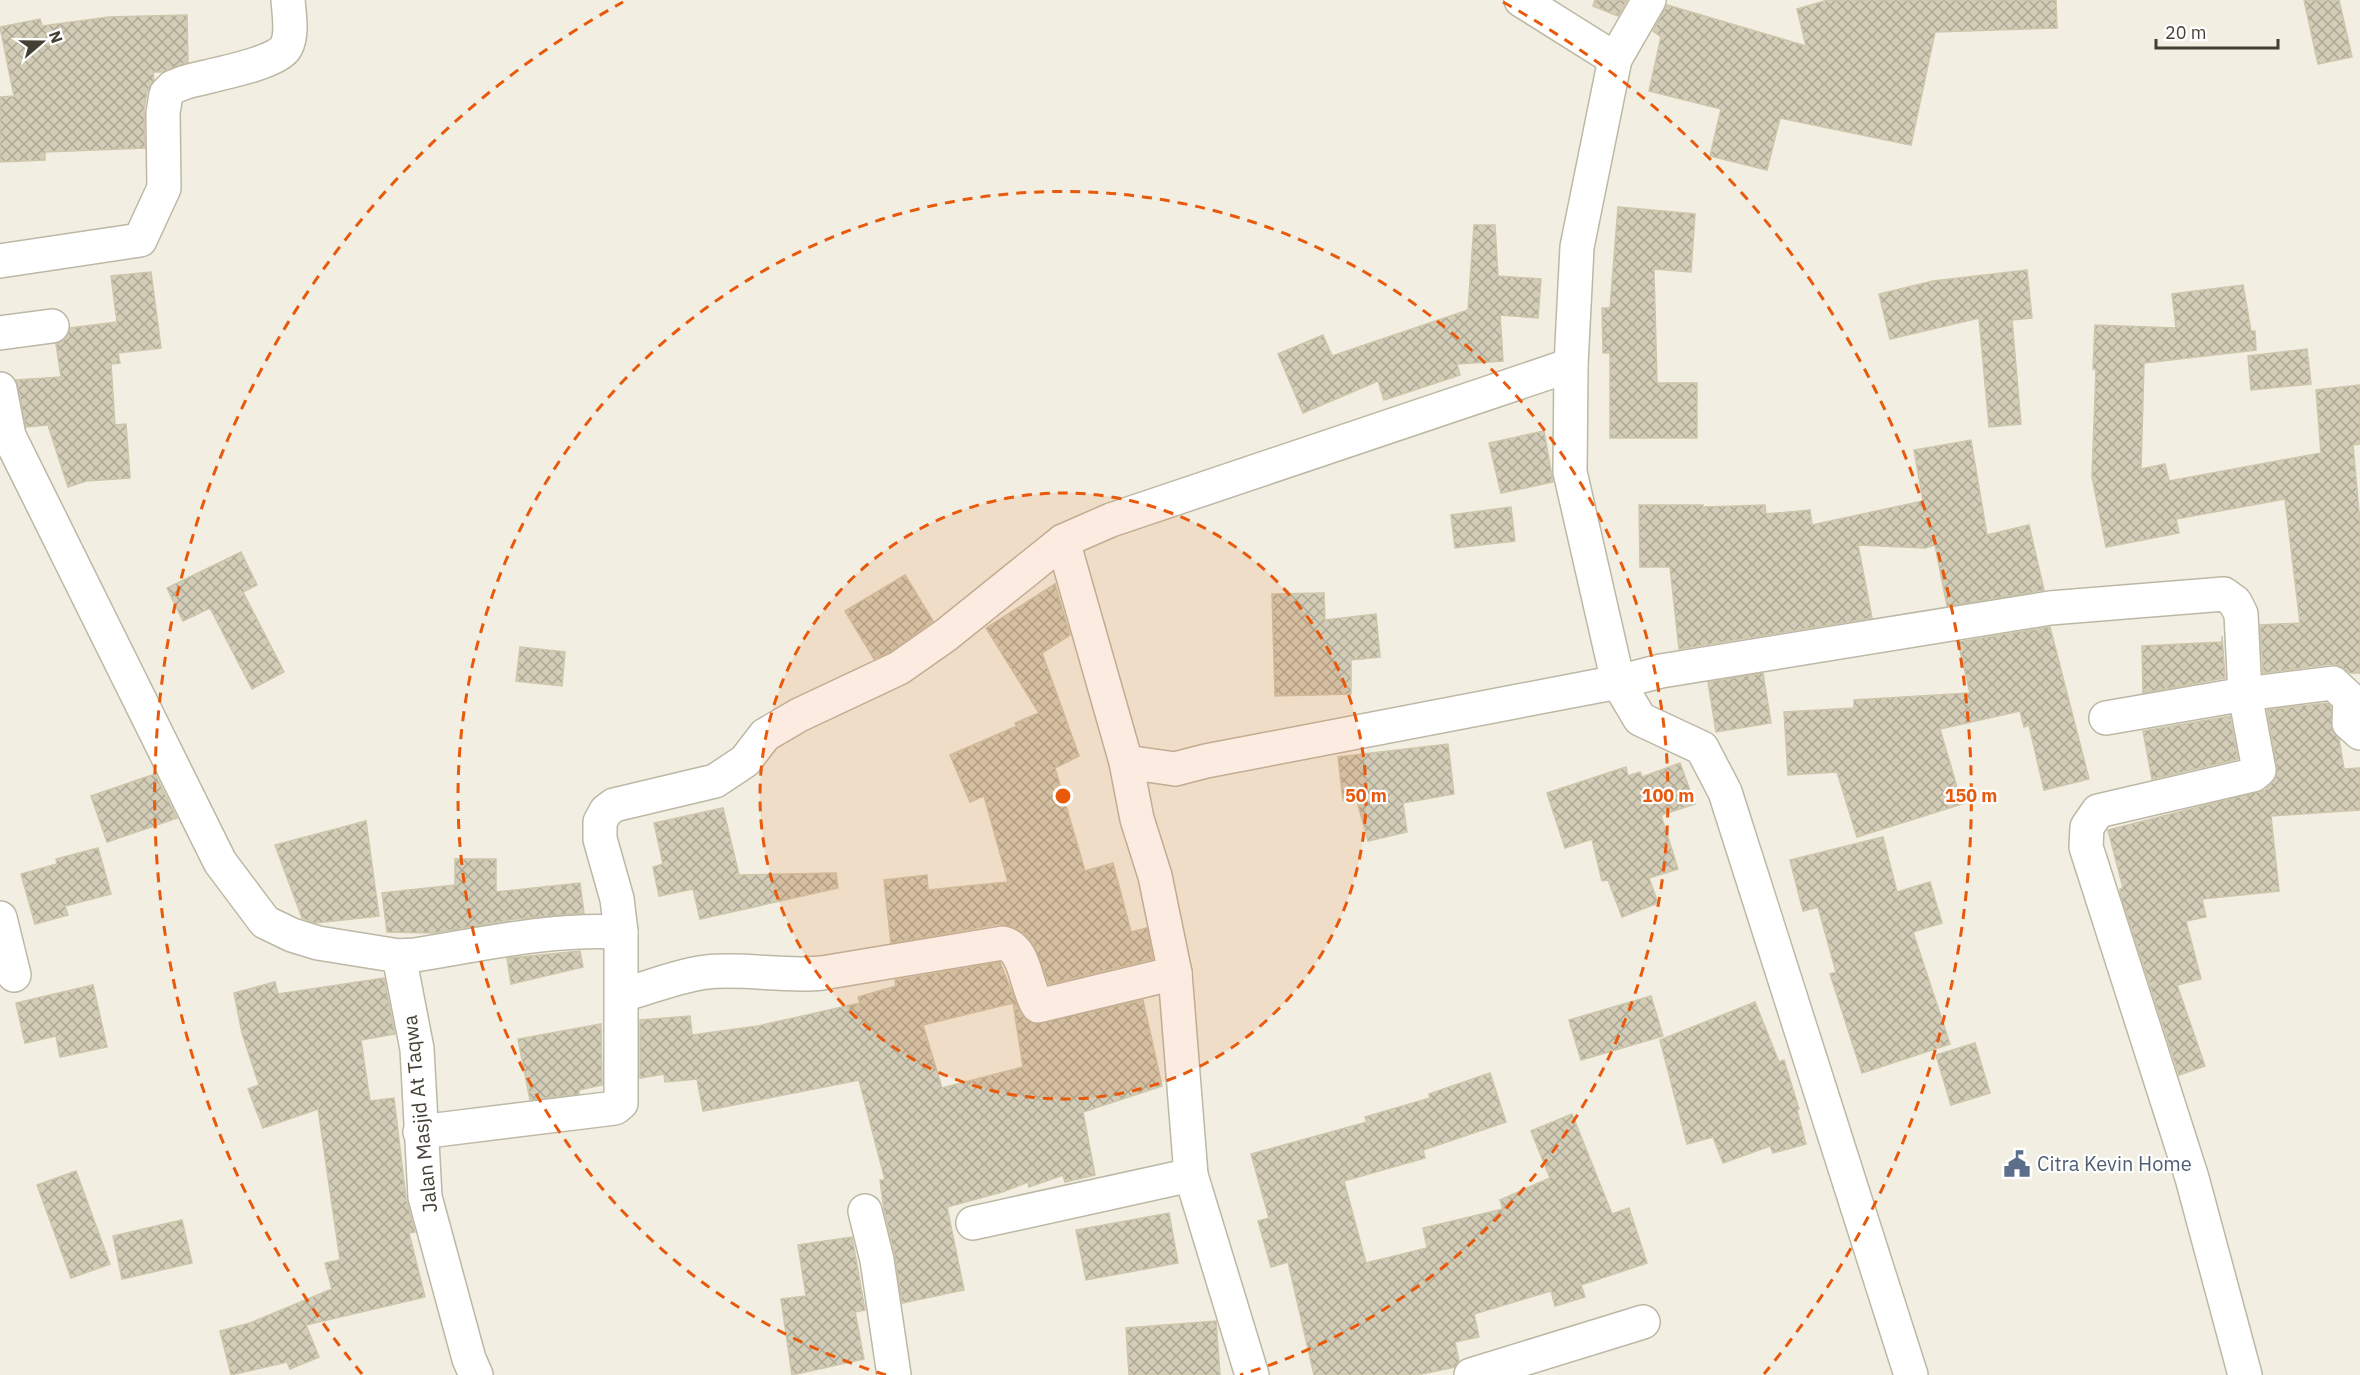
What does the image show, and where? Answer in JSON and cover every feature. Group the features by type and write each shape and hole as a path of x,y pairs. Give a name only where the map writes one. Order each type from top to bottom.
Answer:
{"street":[{"path":"0,261 140,240 164,188 163,112 166,94 173,87 186,82 275,58 286,47 289,28 288,0"},
{"path":"1521,0 1615,59"},
{"path":"1649,0 1615,59 1577,247 1571,365 1570,472 1618,682 1640,719 1702,748 1725,792 1911,1375"},
{"path":"0,333 52,326"},
{"path":"420,1132 615,1108 621,1103 623,1094 621,932 617,899 600,839 600,822 606,811 614,805 715,782 745,760 765,735 799,715 899,668 946,635 1063,542 1111,520 1571,365"},
{"path":"0,389 9,436 220,862 265,922 292,935 318,943 399,956 529,936 593,930 621,932"},
{"path":"1063,542 1126,762 1137,819 1155,876 1175,973 1191,1175 1252,1375"},
{"path":"1126,762 1175,769 1206,761 1618,682 1661,671 2050,608 2224,594 2235,602 2241,615 2245,694 2259,770 2098,811 2087,827 2086,847 2192,1178 2245,1375"},
{"path":"2106,718 2245,694 2333,683 2344,690 2350,699 2349,723 2360,733"},
{"path":"0,918 14,975"},
{"path":"622,995 704,972 747,970 804,975 1003,943 1012,945 1019,955 1030,996 1038,1006 1175,973"},
{"name":"Jalan Masjid At Taqwa","path":"399,956 417,1049 425,1197 469,1359 476,1375"},
{"path":"973,1222 1191,1175"},
{"path":"865,1211 877,1260 894,1375"},
{"path":"1471,1375 1540,1365 1643,1322"}],"building":[{"path":"1595,0 1627,0 1618,16 1593,6"},
{"path":"1828,0 2056,0 2057,28 1935,32 1911,145 1780,118 1767,170 1710,156 1721,109 1649,91 1661,37 1653,31 1667,5 1806,46 1797,9"},
{"path":"2304,0 2339,0 2352,57 2318,64"},
{"path":"187,15 188,62 163,72 153,72 154,80 147,91 144,110 145,148 45,152 45,160 0,162 0,97 14,96 0,27 40,19 42,26 109,17"},
{"path":"1618,207 1695,214 1691,272 1654,269 1657,383 1697,383 1697,438 1610,438 1610,353 1603,353 1602,308 1610,308"},
{"path":"1474,225 1495,225 1498,276 1541,279 1538,318 1500,315 1503,361 1457,364 1460,375 1384,400 1378,381 1303,413 1278,354 1323,335 1332,356 1468,310"},
{"path":"2027,270 2032,318 2012,320 2021,424 1989,427 1979,318 1890,339 1879,294 1933,281"},
{"path":"151,272 161,348 118,353 120,363 111,364 115,425 126,424 130,478 86,481 68,487 48,425 26,427 16,380 61,377 56,344 64,340 70,328 117,322 111,276"},
{"path":"2243,285 2251,331 2255,331 2256,350 2144,363 2141,469 2165,464 2169,481 2321,453 2316,390 2360,385 2360,444 2353,445 2360,523 2360,673 2350,673 2339,665 2331,664 2263,673 2260,625 2300,623 2285,499 2176,519 2179,533 2106,547 2092,477 2096,369 2093,369 2095,325 2176,328 2172,294"},
{"path":"2307,349 2311,384 2251,390 2248,356"},
{"path":"1544,431 1553,482 1501,493 1489,443"},
{"path":"1971,440 1987,535 2029,525 2044,590 1947,606 1935,545 1925,548 1858,545 1872,618 1679,649 1670,567 1640,567 1639,505 1703,505 1703,507 1765,505 1766,514 1810,510 1812,525 1923,501 1914,450"},
{"path":"1511,507 1515,541 1455,548 1451,515"},
{"path":"241,552 257,585 243,592 284,672 252,689 210,608 183,621 167,588"},
{"path":"905,575 933,621 890,652 874,659 845,611"},
{"path":"1055,584 1070,635 1042,653 1079,756 1055,768 1085,871 1113,863 1131,932 1147,928 1153,959 1049,984 1033,943 1024,933 1010,926 1000,924 891,943 884,880 927,875 928,890 1008,882 984,796 970,802 950,755 1017,726 1015,723 1039,713 986,628"},
{"path":"1324,593 1325,620 1376,614 1380,657 1351,660 1351,694 1275,696 1272,594"},
{"path":"2050,627 2089,779 2044,790 2029,725 2024,727 2020,711 1940,729 1962,804 1857,837 1837,772 1788,775 1784,712 1854,708 1854,700 1970,693 1958,642"},
{"path":"2222,636 2225,678 2143,693 2142,646 2222,642"},
{"path":"520,647 565,652 562,686 516,681"},
{"path":"1763,673 1771,723 1716,732 1708,682"},
{"path":"2327,703 2331,707 2332,730 2339,739 2344,769 2360,768 2360,810 2271,816 2279,891 2202,899 2206,917 2186,921 2201,979 2177,985 2205,1066 2179,1075 2120,893 2120,889 2123,888 2108,830 2265,790 2276,777 2277,767 2267,710"},
{"path":"2230,716 2238,759 2152,779 2143,731"},
{"path":"1448,744 1454,794 1403,803 1407,832 1368,841 1357,801 1343,800 1338,757"},
{"path":"1680,763 1695,804 1661,815 1678,869 1649,878 1658,903 1622,917 1608,880 1602,881 1592,839 1565,848 1547,793 1626,767 1628,776 1640,772 1642,777"},
{"path":"155,774 177,818 107,842 91,796"},
{"path":"723,808 739,875 836,873 838,888 700,919 693,889 659,896 653,867 663,864 654,823"},
{"path":"366,821 379,916 315,923 302,918 275,845"},
{"path":"1883,837 1897,892 1930,882 1942,923 1913,932 1950,1044 1862,1073 1830,974 1836,972 1818,907 1803,911 1790,860"},
{"path":"98,848 111,894 65,906 68,915 35,924 21,874 57,864 56,859"},
{"path":"455,859 496,859 496,892 580,883 584,913 515,919 433,933 387,932 382,893 455,885"},
{"path":"580,951 583,967 511,984 507,958"},
{"path":"1000,962 1021,1015 1034,1024 1143,1000 1162,1086 1083,1112 1095,1175 1065,1182 1063,1175 1029,1187 1028,1182 1002,1192 947,1207 964,1290 902,1303 895,1256 884,1210 880,1180 885,1180 859,1080 703,1111 697,1079 665,1082 664,1074 640,1078 640,1020 690,1016 692,1035 758,1026 860,1003 858,997 896,986 895,980","holes":["1013,1003 1023,1067 942,1088 923,1025"]},
{"path":"384,978 395,1034 361,1040 370,1101 394,1098 406,1198 415,1232 409,1233 425,1297 306,1325 319,1357 290,1369 287,1362 231,1375 220,1331 250,1323 332,1289 325,1263 340,1260 318,1109 263,1128 248,1089 259,1085 242,1033 234,993 275,982 278,994"},
{"path":"93,985 107,1047 60,1057 56,1036 25,1043 16,1003"},
{"path":"1651,996 1663,1036 1581,1060 1569,1020"},
{"path":"1755,1002 1779,1062 1784,1060 1799,1109 1797,1110 1806,1144 1773,1153 1770,1146 1723,1163 1713,1137 1687,1144 1660,1040"},
{"path":"601,1024 602,1085 579,1090 579,1094 530,1100 518,1039"},
{"path":"1975,1043 1990,1093 1951,1105 1936,1055"},
{"path":"1490,1073 1506,1122 1423,1150 1425,1158 1344,1181 1366,1263 1427,1248 1423,1228 1503,1209 1500,1200 1550,1178 1531,1131 1572,1114 1612,1214 1629,1208 1647,1263 1581,1285 1585,1297 1555,1306 1551,1291 1474,1314 1479,1337 1455,1342 1459,1361 1455,1367 1417,1375 1314,1375 1288,1262 1271,1267 1258,1221 1269,1218 1251,1154 1367,1122 1365,1117 1430,1098 1429,1094"},
{"path":"76,1171 110,1264 71,1278 37,1185"},
{"path":"1169,1213 1178,1263 1086,1280 1076,1230"},
{"path":"182,1220 192,1263 122,1279 113,1236"},
{"path":"852,1237 865,1310 855,1312 864,1359 792,1375 781,1299 806,1296 798,1245"},
{"path":"1216,1321 1220,1375 1129,1375 1126,1328"}],"place":[{"name":"Citra Kevin Home","path":"2017,1164"}]}
